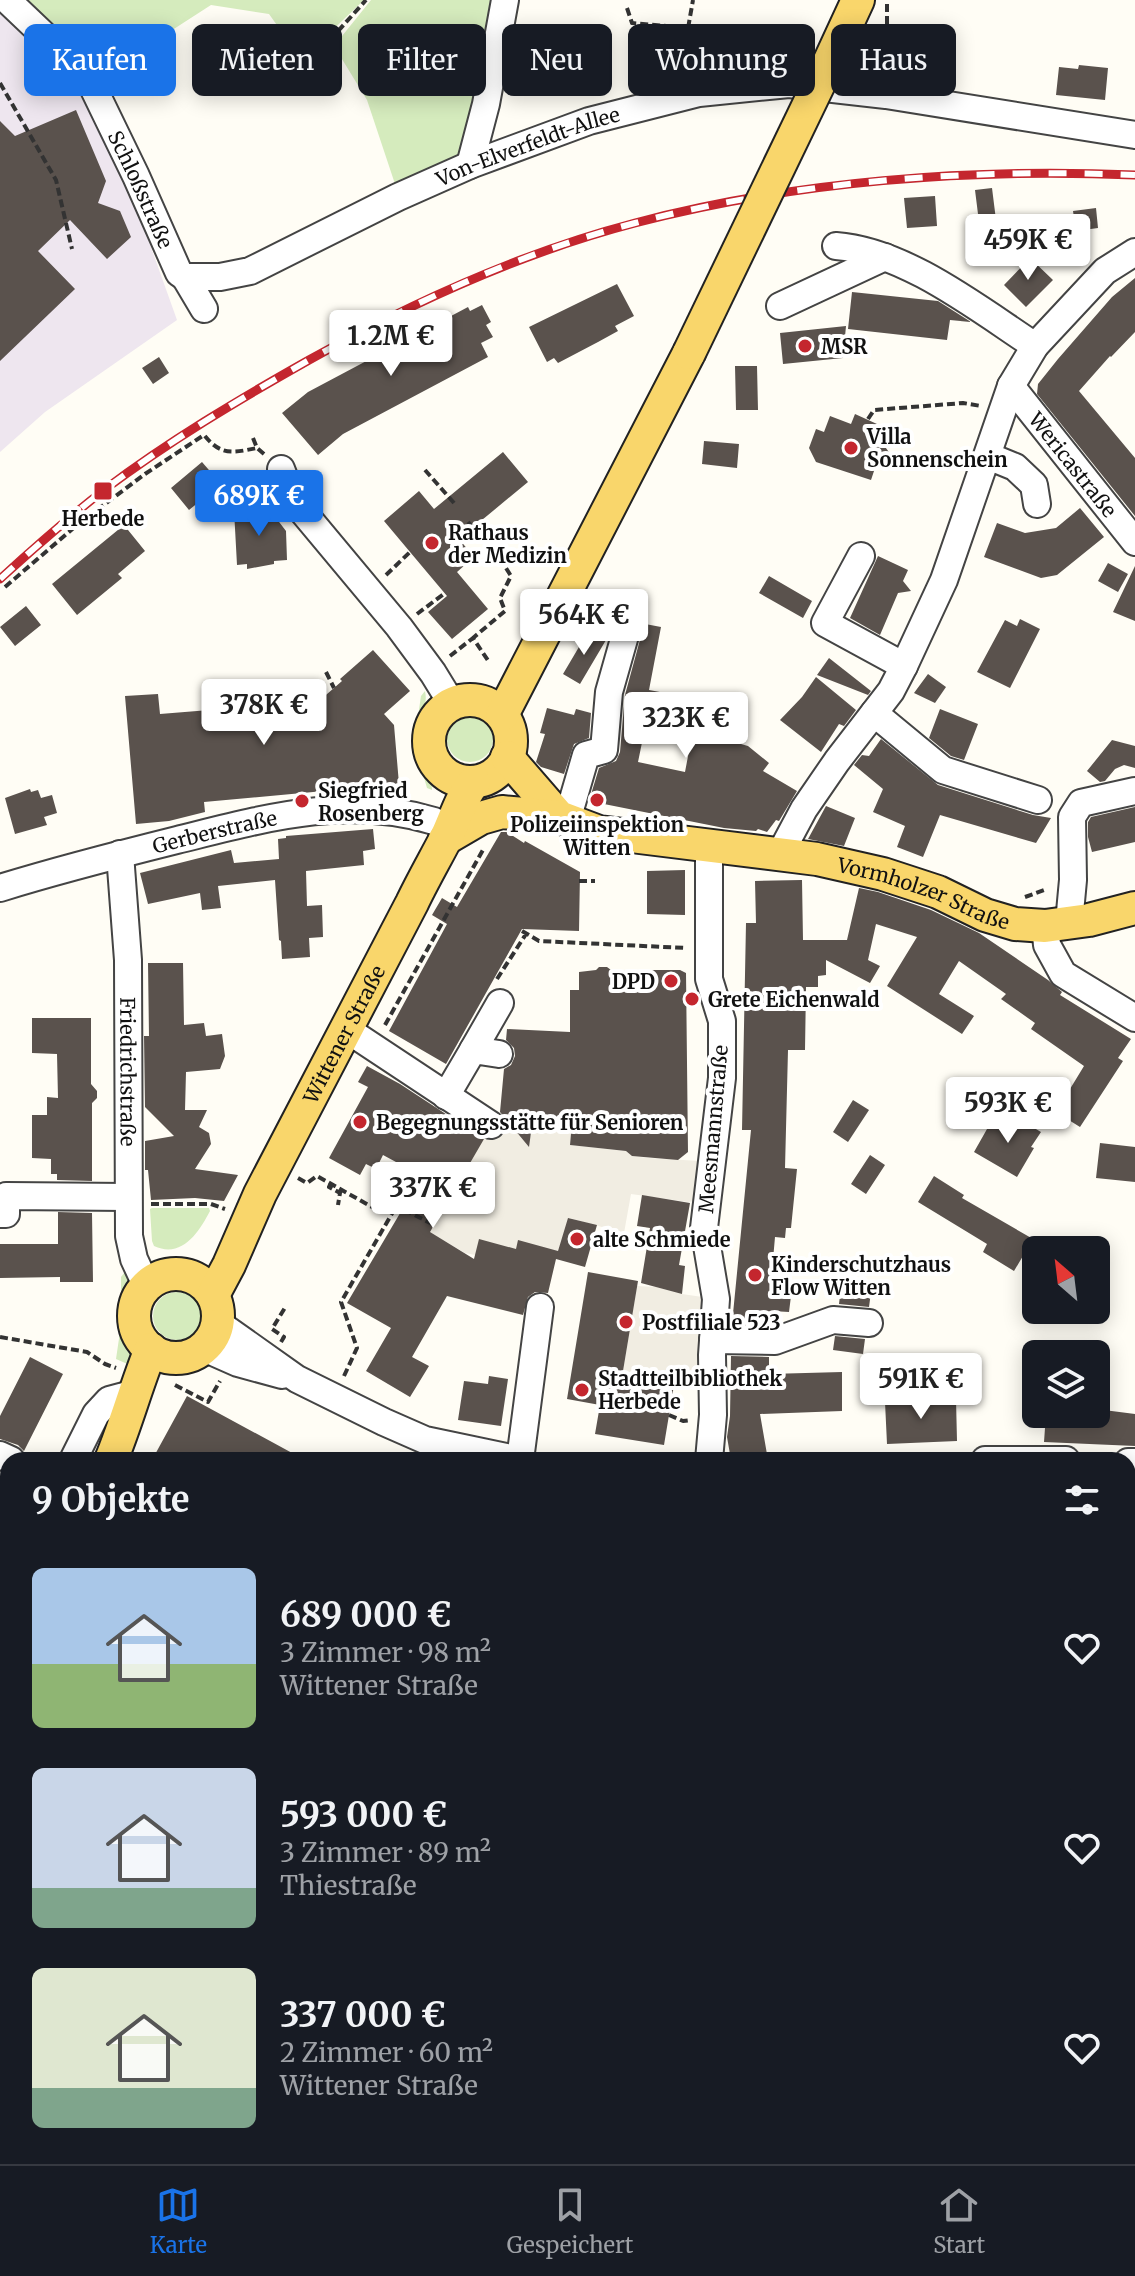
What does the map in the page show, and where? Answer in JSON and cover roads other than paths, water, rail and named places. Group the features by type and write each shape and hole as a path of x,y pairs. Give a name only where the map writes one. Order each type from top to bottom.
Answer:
{"main road":[{"path":"477,706 573,579 689,353 858,0"},
{"path":"478,773 510,749 508,726 477,706 441,712 429,736 435,762 478,773 556,817"},
{"name":"Wittener Straße","path":"123,1430 150,1398 229,1265 267,1180 412,903 440,830 459,807 478,773"},
{"path":"440,830 502,812 556,817"},
{"name":"Vormholzer Straße","path":"556,817 599,832 817,859 883,874 938,892 985,915 1015,924 1089,920 1135,908"},
{"path":"180,1275 190,1334 141,1339 135,1326 134,1312 138,1298 147,1287 156,1279 180,1275"},
{"name":"Wittener Straße","path":"114,1452 135,1393 190,1334"}],"street":[{"name":"Schloßstraße","path":"7,0 88,77 182,275 204,309"},
{"path":"470,165 486,104 505,0"},
{"name":"Von-Elverfeldt-Allee","path":"182,275 220,277 250,271 398,197 470,165 589,121 699,93 789,84 886,95 1135,135"},
{"path":"836,246 858,248 914,270 1035,346"},
{"path":"780,854 804,809 891,691 904,666 944,580 1011,386 1035,346 1105,271 1135,252"},
{"path":"780,306 885,257"},
{"name":"Wericastraße","path":"1011,386 1135,542"},
{"path":"988,456 1015,467 1034,485 1037,504"},
{"path":"281,469 293,500 399,627 433,673 477,706"},
{"path":"861,556 825,623 904,666"},
{"path":"556,817 586,755 604,750 609,692 626,632"},
{"path":"874,713 943,770 1038,800"},
{"path":"1135,791 1081,803 1072,817 1073,880 1047,945 1063,974 1135,1018"},
{"name":"Gerberstraße","path":"0,888 120,854 296,812 354,808 413,815 440,830"},
{"name":"Meesmannstraße","path":"709,847 709,979 722,1021 722,1078 704,1228 716,1299 710,1452"},
{"name":"Friedrichstraße","path":"120,854 128,960 129,1236 134,1259 147,1287"},
{"path":"446,1096 486,1052 500,1003"},
{"path":"346,1029 491,1125"},
{"path":"0,1214 6,1214 6,1196 128,1200"},
{"path":"522,1452 540,1307"},
{"path":"713,1340 775,1341 833,1320 869,1323"},
{"path":"190,1334 238,1363 297,1379 425,1440 483,1452"},
{"path":"77,1452 96,1414 109,1400 135,1393"}],"railway":[{"path":"0,579 104,490 230,406 388,318 468,281 550,249 635,223 696,209 820,188 946,176 1135,175"}],"place":[{"name":"MSR","path":"805,346"},
{"name":"Villa Sonnenschein","path":"851,448"},
{"name":"Herbede","path":"103,491"},
{"name":"Rathaus der Medizin","path":"432,543"},
{"name":"Polizeiinspektion Witten","path":"597,800"},
{"name":"Siegfried Rosenberg","path":"302,801"},
{"name":"DPD","path":"671,981"},
{"name":"Grete Eichenwald","path":"692,999"},
{"name":"Begegnungsstätte für Senioren","path":"360,1122"},
{"name":"alte Schmiede","path":"577,1239"},
{"name":"Kinderschutzhaus Flow Witten","path":"755,1275"},
{"name":"Postfiliale 523","path":"626,1322"},
{"name":"Stadtteilbibliothek Herbede","path":"582,1390"}]}
